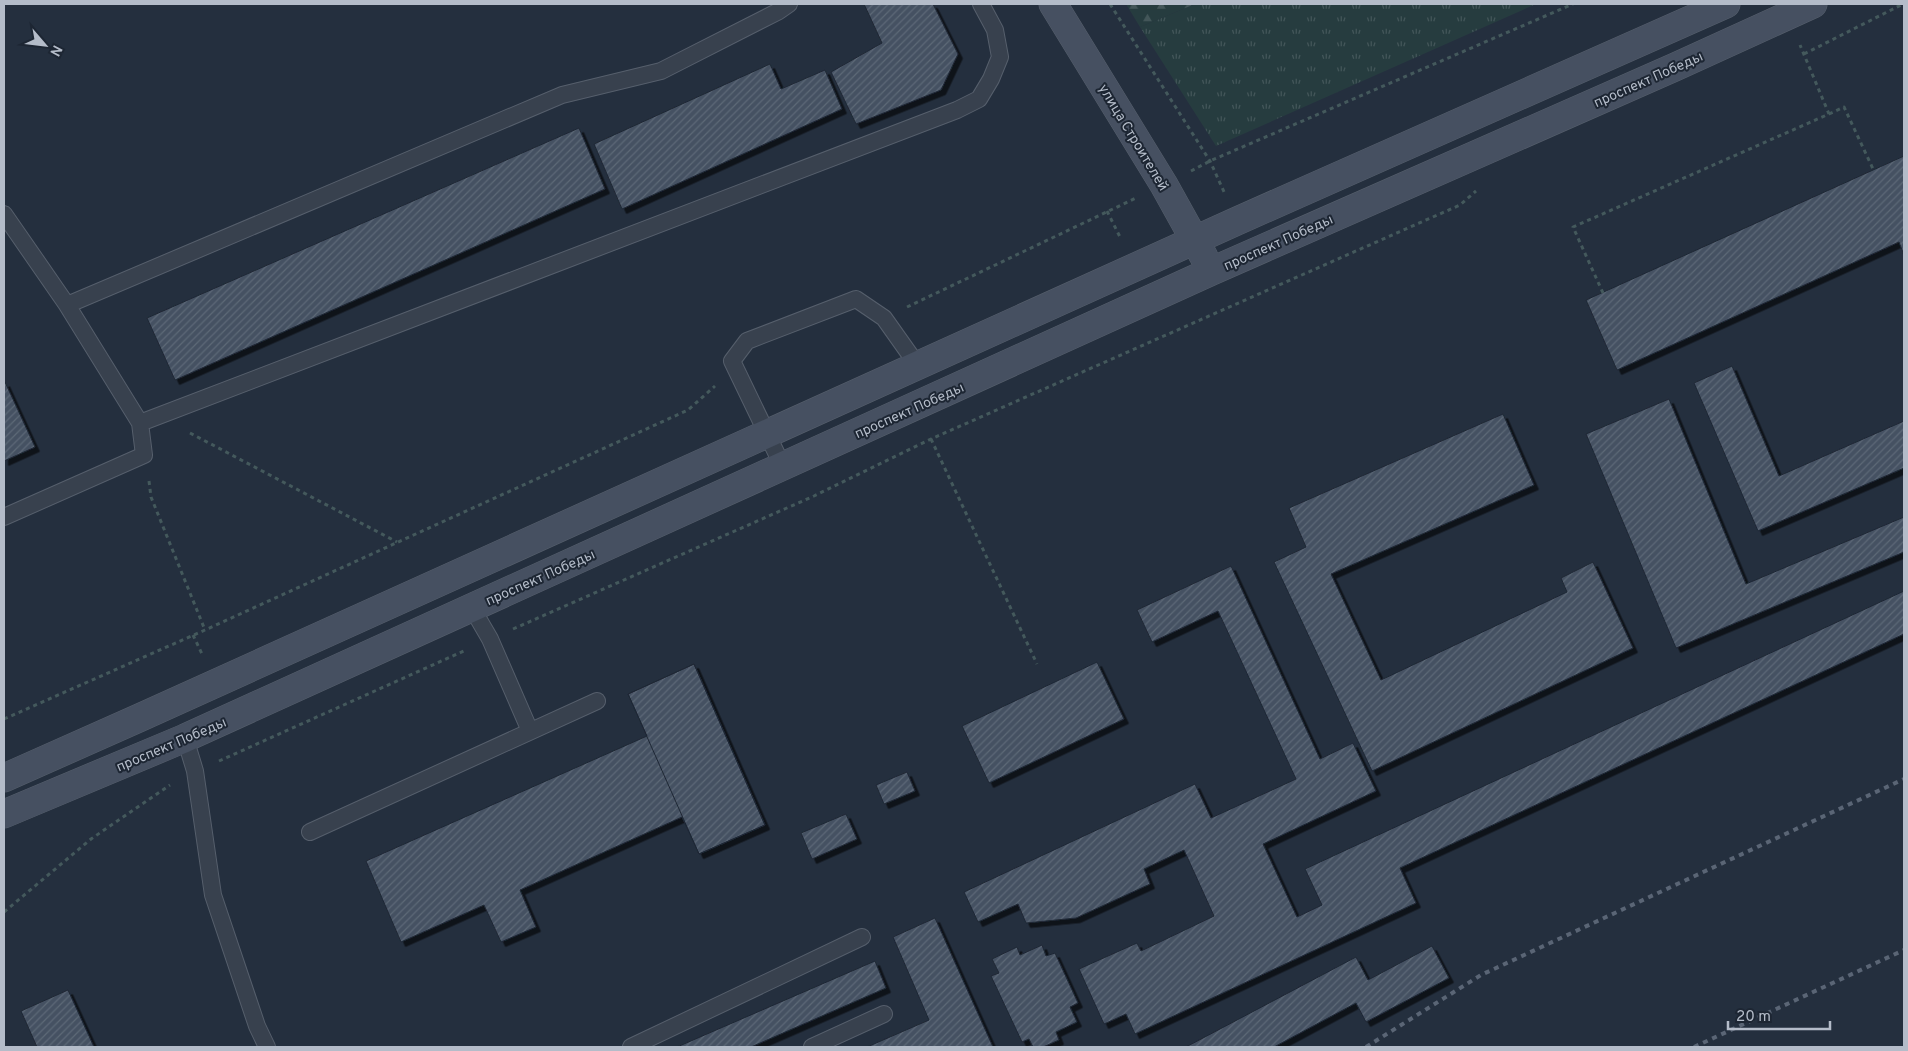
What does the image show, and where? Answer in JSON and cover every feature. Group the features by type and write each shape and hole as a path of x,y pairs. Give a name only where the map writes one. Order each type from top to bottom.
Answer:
{"main road":[{"name":"улица Строителей","path":"1053,4 1164,185 1212,271"},
{"path":"4,778 1237,221 1726,4"},
{"name":"проспект Победы","path":"4,814 185,738 1212,271 1675,67 1813,4"}],"lane":[{"path":"67,305 562,95 661,71 770,9 789,4"},
{"path":"140,423 957,110 979,98 992,80 1000,57 995,30 980,4"},
{"path":"4,214 67,305 140,423 144,455 4,516"},
{"path":"784,467 732,361 747,341 856,299 884,318 918,366"},
{"path":"472,608 490,639 530,731"},
{"path":"310,832 597,701"},
{"path":"185,738 195,771 213,895 257,1026 267,1047"},
{"path":"631,1047 862,937"},
{"path":"812,1047 884,1014"}],"path":[{"path":"1110,4 1210,161 1237,221"},
{"path":"1210,161 1573,4"},
{"path":"1829,114 1804,54 1903,4"},
{"path":"1603,293 1573,227 1844,107 1874,170"},
{"path":"884,318 1107,211"},
{"path":"1252,254 1272,288"},
{"path":"814,496 931,439 1172,334"},
{"path":"4,719 205,630 688,410 713,389 732,361"},
{"path":"157,416 397,542"},
{"path":"931,439 1037,664"},
{"path":"144,455 151,497 205,630"},
{"path":"4,912 91,839 171,784 195,771"}],"green space":[{"path":"1126,4 1195,4 1140,27"},
{"path":"1195,4 1536,4 1216,146 1140,27"}],"building":[{"path":"864,4 933,4 958,54 941,90 856,124 831,72 882,43"},
{"path":"770,64 781,89 825,70 842,109 622,209 594,144"},
{"path":"579,128 605,189 175,380 147,318"},
{"path":"1904,156 1904,255 1899,242 1617,370 1586,300"},
{"path":"1732,366 1779,476 1904,421 1904,468 1758,531 1694,383"},
{"path":"4,383 35,447 4,461"},
{"path":"1669,399 1746,584 1904,517 1904,552 1676,648 1586,434"},
{"path":"1503,414 1534,485 1331,574 1381,680 1567,592 1561,578 1593,562 1633,648 1372,771 1274,562 1306,547 1289,508"},
{"path":"1231,566 1320,759 1353,743 1376,791 1263,844 1297,917 1322,905 1305,869 1904,591 1904,634 1400,868 1416,903 1135,1034 1126,1014 1104,1024 1079,969 1137,943 1141,951 1214,916 1184,850 1144,869 1150,884 1076,918 1026,923 1018,904 978,922 964,892 1195,784 1211,818 1296,779 1218,611 1152,642 1137,610"},
{"path":"1097,662 1124,719 989,783 962,726"},
{"path":"694,664 765,825 699,854 682,817 520,890 536,927 501,942 484,905 401,942 366,861 647,736 628,694"},
{"path":"694,664 765,825 699,854 628,694"},
{"path":"907,772 915,791 884,804 876,785"},
{"path":"846,814 857,839 812,859 801,833"},
{"path":"935,918 993,1047 867,1047 929,1020 893,937"},
{"path":"1042,945 1046,956 1055,953 1078,1003 1070,1007 1077,1022 1056,1032 1059,1040 1043,1047 1033,1047 1029,1039 1022,1042 991,976 999,973 992,959 1017,947 1020,955"},
{"path":"1432,946 1449,978 1366,1022 1356,1003 1274,1047 1186,1047 1356,957 1368,980"},
{"path":"875,961 886,988 751,1047 677,1047"},
{"path":"68,990 94,1047 37,1047 21,1011"}],"railway":[{"path":"1366,1047 1481,975 1904,779"},
{"path":"1694,1047 1904,950"}]}
